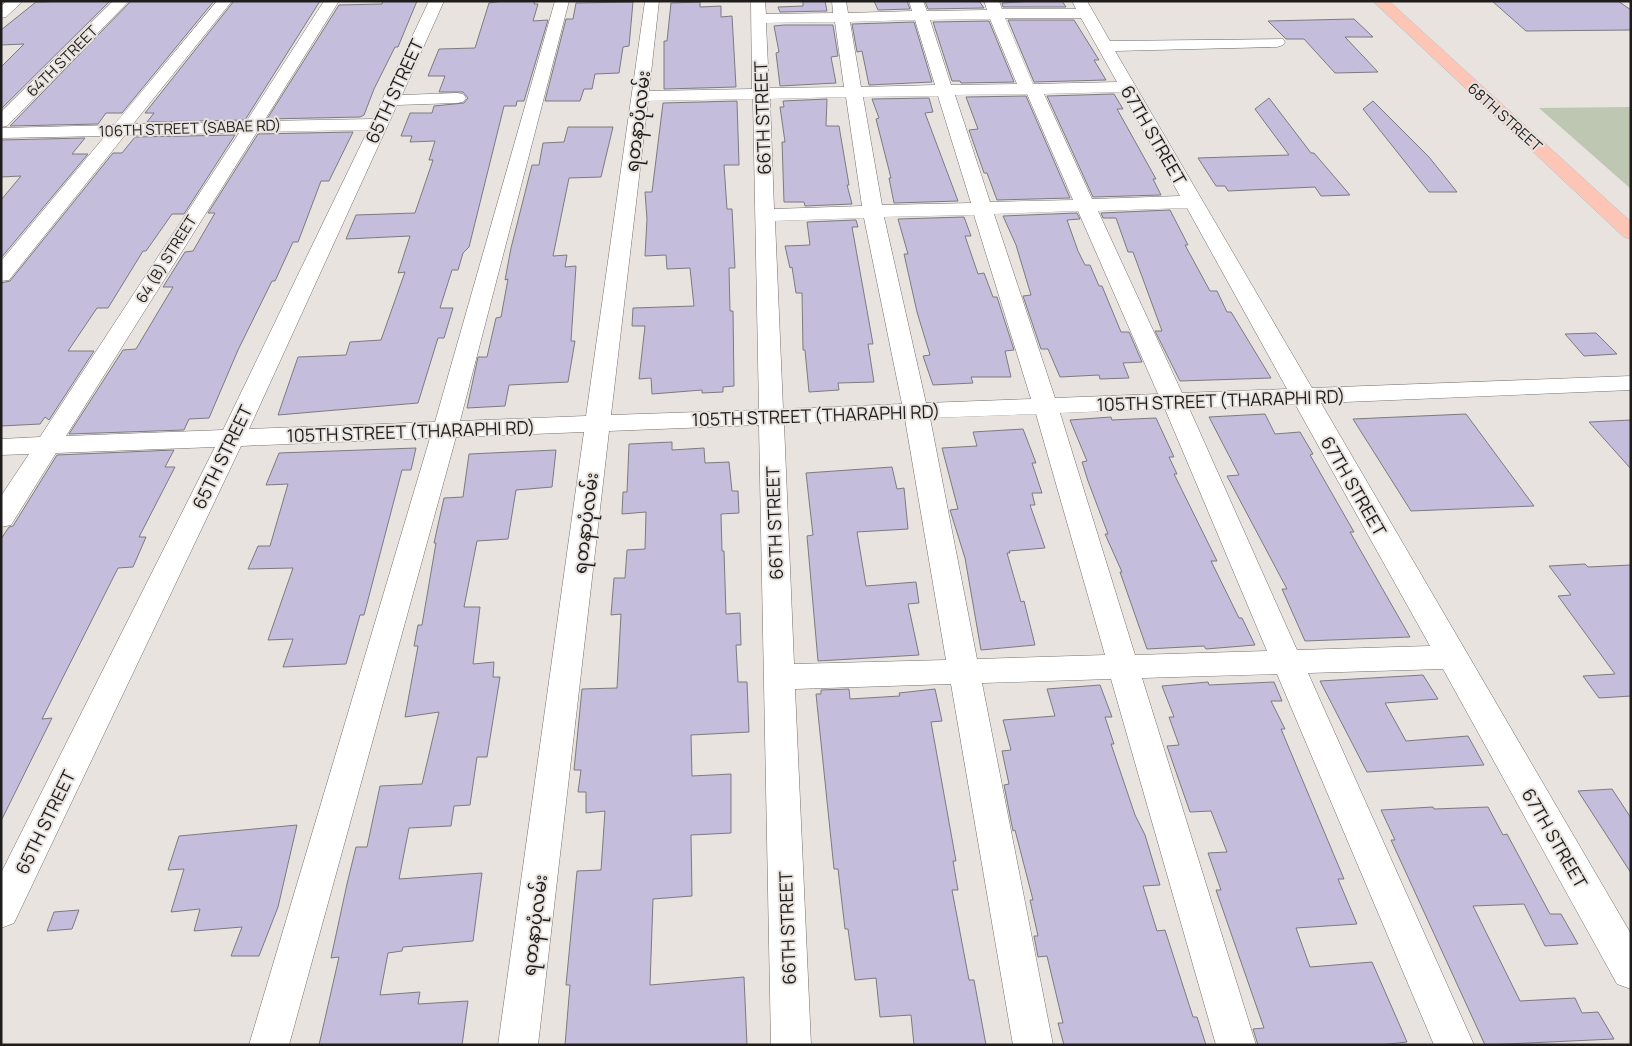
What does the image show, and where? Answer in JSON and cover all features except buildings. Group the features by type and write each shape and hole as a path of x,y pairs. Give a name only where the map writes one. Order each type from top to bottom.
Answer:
{"main road":[{"name":"68TH STREET","path":"1380,1 1631,233"}],"street":[{"path":"1,14 16,1"},
{"name":"64TH STREET","path":"1,122 122,1"},
{"path":"1,275 225,1"},
{"name":"64 (B) STREET","path":"1,518 250,126 332,1"},
{"name":"65TH STREET","path":"1,911 232,438 437,1"},
{"path":"270,1045 445,430 562,1"},
{"name":"ရတနာပုံလမ်း","path":"518,1045 652,1"},
{"path":"759,10 1082,7"},
{"name":"67TH STREET","path":"1082,7 1631,971"},
{"path":"919,8 1046,407 1236,1045"},
{"path":"993,8 1087,206 1454,1045"},
{"path":"841,9 874,212 916,412 1033,1045"},
{"name":"66TH STREET","path":"759,10 760,94 791,1045"},
{"path":"1104,46 1277,42"},
{"path":"640,96 1126,87"},
{"path":"390,100 457,98"},
{"name":"106TH STREET (SABAE RD)","path":"1,133 379,124"},
{"path":"765,215 1192,202"},
{"name":"105TH STREET (THARAPHI RD)","path":"1,446 1631,383"},
{"path":"779,678 1452,657"}],"green space":[{"path":"1631,107 1631,189 1539,108"}]}
